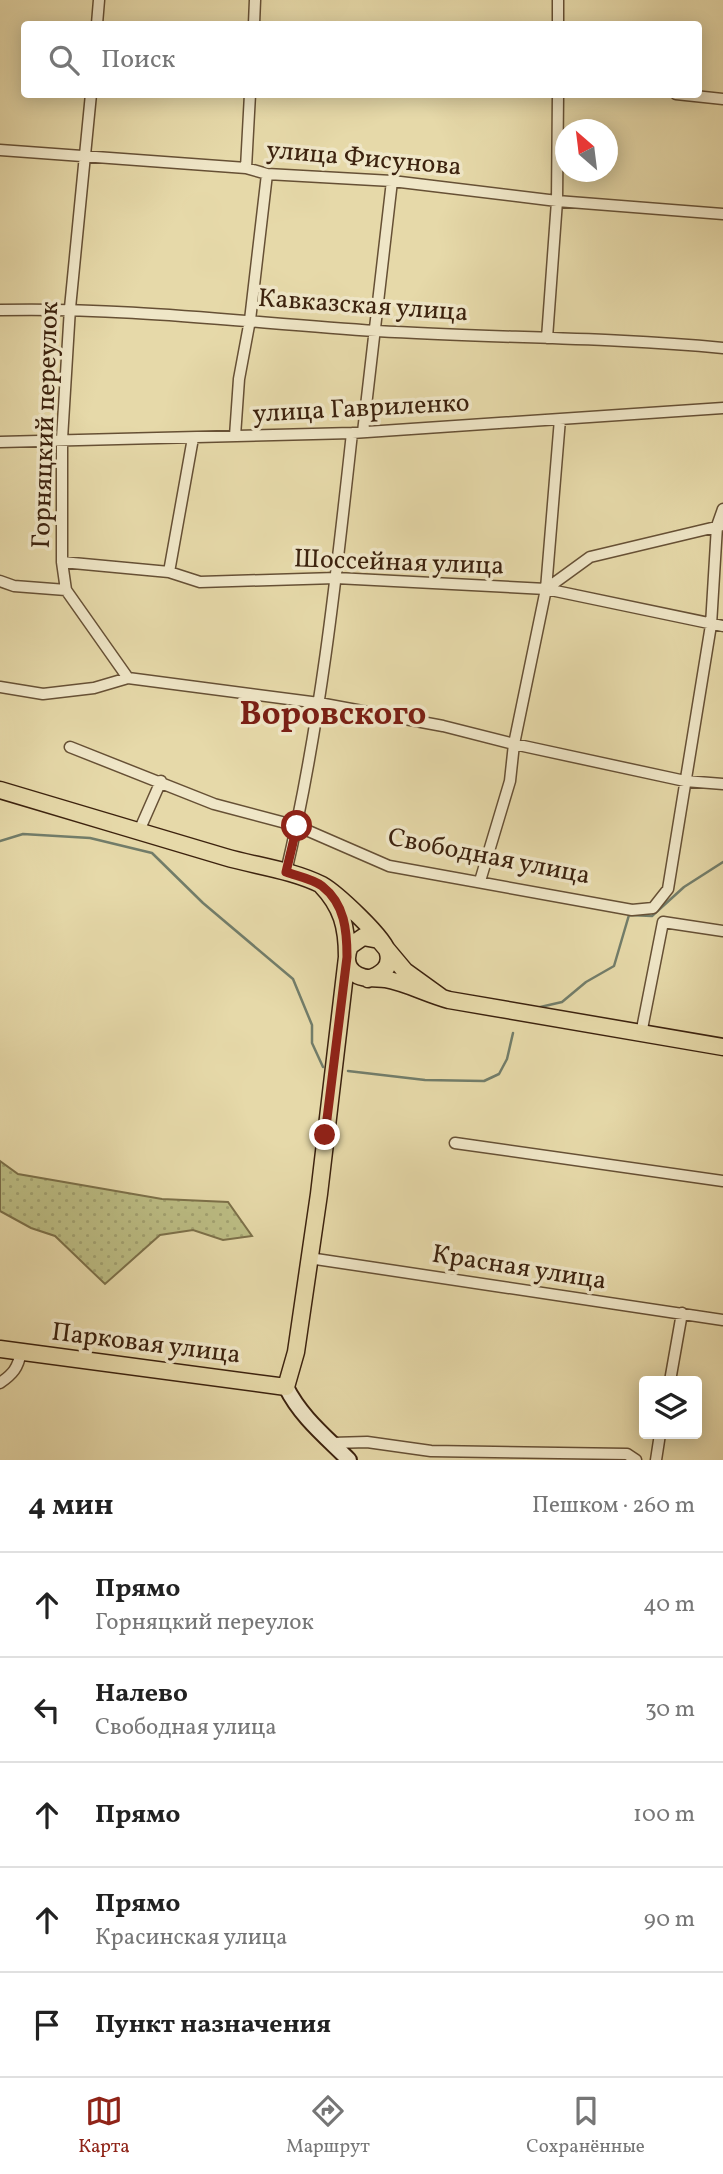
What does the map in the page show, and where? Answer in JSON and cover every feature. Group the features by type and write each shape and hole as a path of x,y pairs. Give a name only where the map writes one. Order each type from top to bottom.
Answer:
{"main road":[{"path":"0,790 286,872 321,885 356,914 405,971 441,997"},
{"path":"321,885 331,895 343,915 347,957 353,972 362,977 397,981 441,997 641,1034 723,1046"},
{"path":"340,1008 351,989 382,972 388,964 385,945 373,937 363,937 350,946 347,957 340,1008 334,1052 309,1258 296,1352 286,1387 309,1422 349,1460"},
{"name":"Парковая улица","path":"0,1349 286,1387"}],"street":[{"path":"97,21 99,0"},
{"path":"254,21 255,0"},
{"path":"558,0 558,21"},
{"path":"702,97 723,99"},
{"name":"Горняцкий переулок","path":"91,98 70,308 62,439 62,562 66,590 128,678"},
{"path":"247,168 250,98"},
{"path":"547,338 557,201 558,98"},
{"name":"улица Фисунова","path":"0,150 247,168 267,174 392,181 557,201 723,214"},
{"path":"235,436 239,379 250,320 267,174"},
{"path":"286,872 319,703 357,432 376,331 392,181"},
{"name":"Кавказская улица","path":"0,310 70,308 376,331 658,342 723,348"},
{"name":"улица Гавриленко","path":"0,442 357,432 723,408"},
{"path":"481,881 510,781 514,744 546,589 560,419"},
{"path":"169,572 193,438"},
{"path":"685,781 711,625 723,509"},
{"path":"546,589 590,557 720,526"},
{"name":"Шоссейная улица","path":"62,562 169,572 200,582 336,578 546,589 723,626"},
{"path":"0,582 14,586 66,590"},
{"path":"0,687 43,694 94,688 128,678 319,703 443,726 685,781 723,784"},
{"name":"Свободная улица","path":"70,747 214,804 297,826 389,866 632,910 653,908 667,889 685,781"},
{"path":"139,831 161,782"},
{"path":"641,1034 663,922 723,931"},
{"path":"455,1143 723,1181"},
{"name":"Красная улица","path":"309,1258 723,1320"},
{"path":"671,1376 682,1313"},
{"path":"0,1382 19,1365 21,1352"},
{"path":"656,1460 659,1439"},
{"path":"332,1443 367,1442 431,1451 627,1454 636,1460"}],"green space":[{"path":"0,1161 18,1174 162,1199 228,1202 252,1236 223,1240 193,1230 160,1235 105,1284 55,1236 31,1228 0,1211"}],"waterway":[{"path":"0,841 23,834 90,838 152,853 203,903 293,979 312,1025 312,1043 323,1067"},
{"path":"536,1008 562,1002 586,982 614,966 629,915 652,916 684,887 723,862"},
{"path":"348,1071 425,1080 484,1081 499,1074 507,1059 513,1033"}],"district":[{"name":"Воровского","path":"333,716"}],"route":[{"path":"297,826 286,872 321,885 331,895 343,915 347,936 347,957 325,1135"}]}
